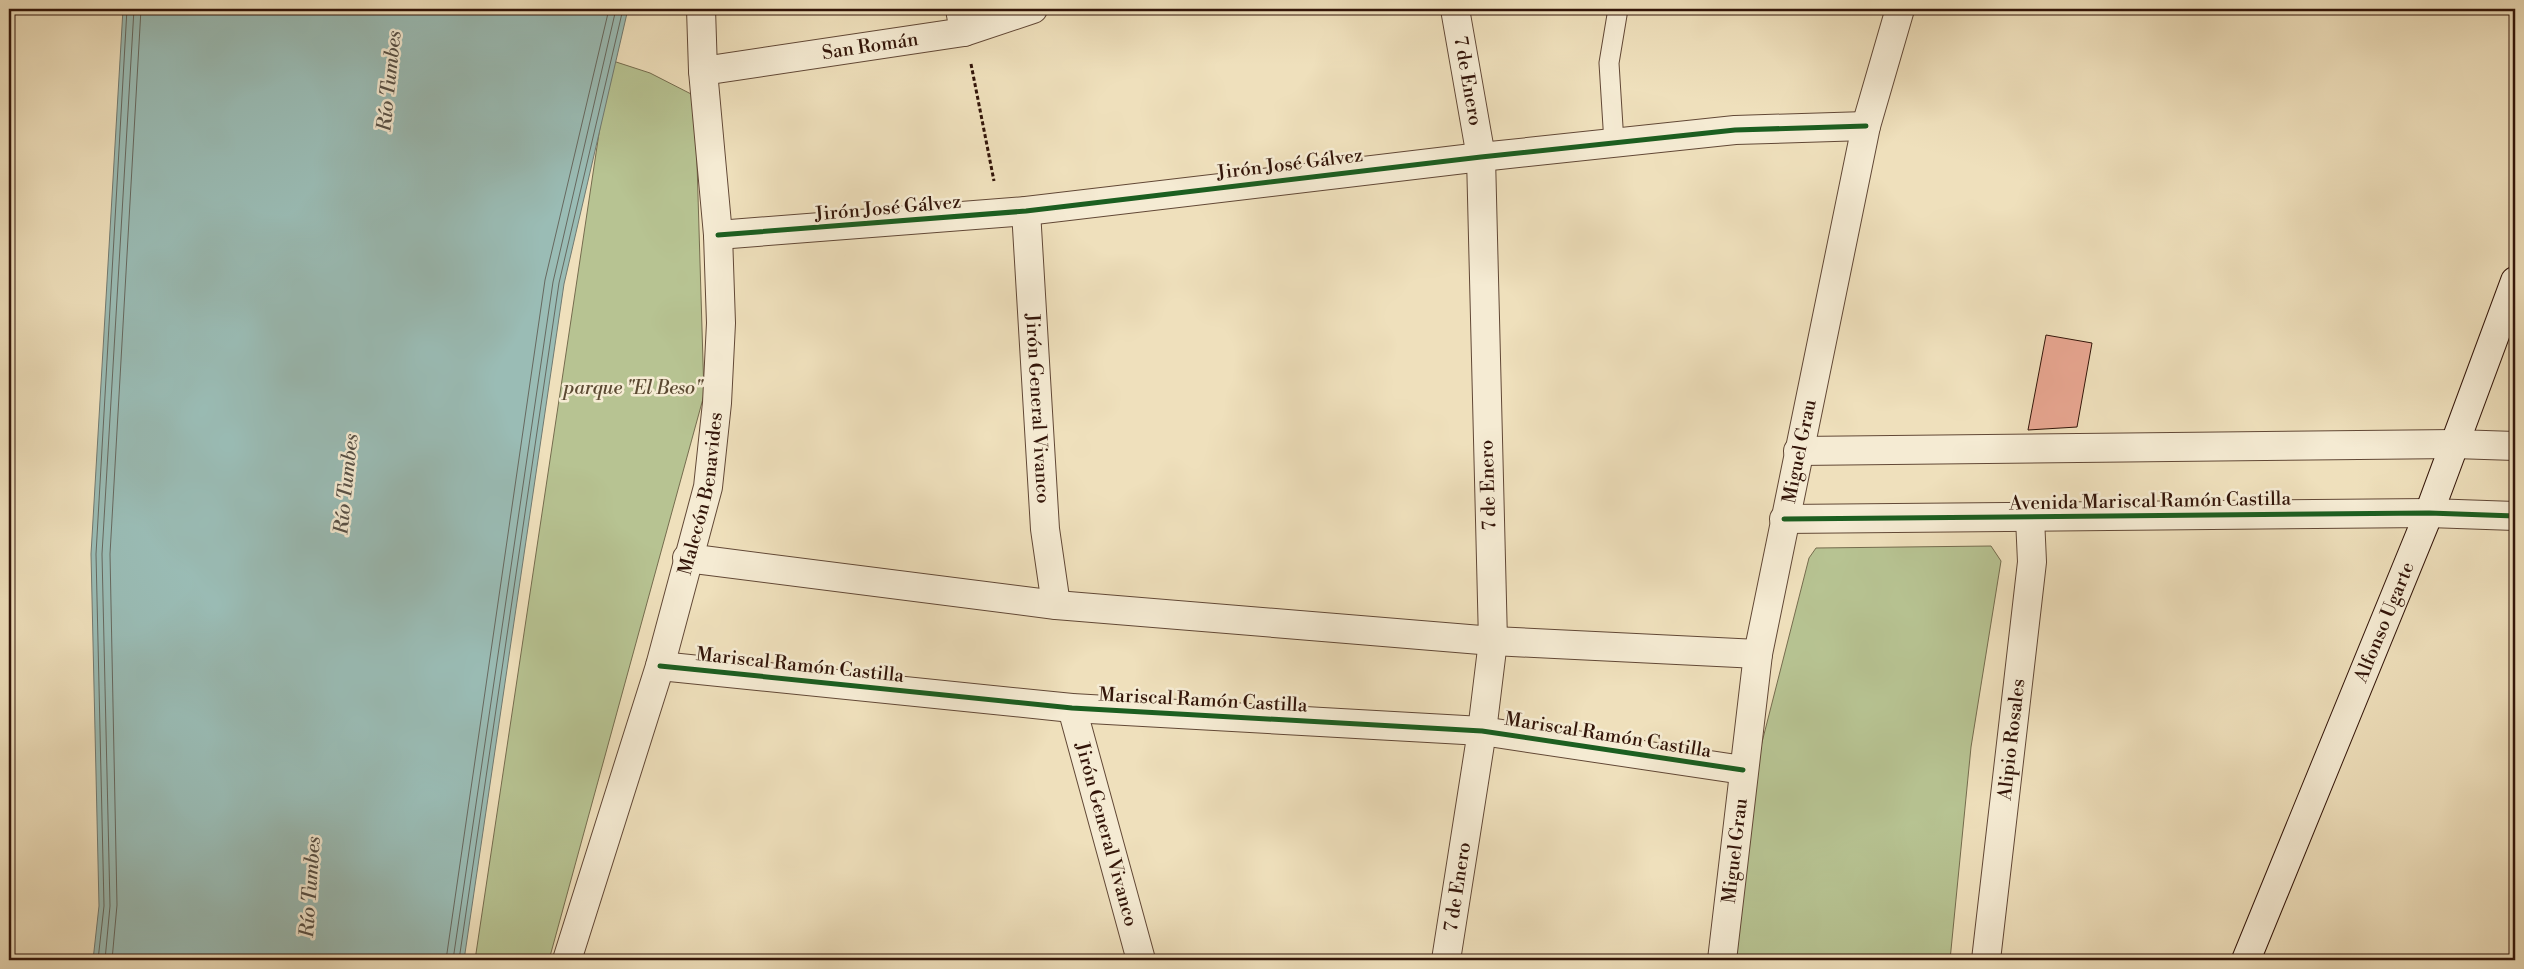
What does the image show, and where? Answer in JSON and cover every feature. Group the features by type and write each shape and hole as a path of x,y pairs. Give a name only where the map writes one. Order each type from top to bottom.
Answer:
{"street":[{"name":"Malecón Benavides","path":"567,960 660,666 708,487 717,403 721,323 718,235 703,71 701,9"},
{"name":"San Román","path":"703,71 962,20 1033,9"},
{"name":"7 de Enero","path":"1446,960 1482,731 1493,640 1481,157 1455,9"},
{"name":"Miguel Grau","path":"1722,960 1758,654 1784,519 1866,126 1900,9"},
{"name":"Jirón José Gálvez","path":"718,235 1013,212 1481,157 1735,130 1866,126"},
{"name":"Jirón General Vivanco","path":"1013,212 1045,529 1056,605"},
{"name":"Alfonso Ugarte","path":"2246,960 2429,513 2515,281"},
{"path":"1798,451 2455,444 2515,446"},
{"name":"Avenida Mariscal Ramón Castilla","path":"1784,519 2429,513 2515,516"},
{"name":"Alipio Rosales","path":"1986,960 2032,562 2030,518"},
{"path":"688,558 1056,605 1493,640 1758,654"},
{"name":"Mariscal Ramón Castilla","path":"660,666 1072,708 1482,731 1743,770"},
{"name":"Jirón General Vivanco","path":"1072,708 1141,960"}],"lane":[{"path":"1614,143 1609,63 1618,9"}],"path":[{"path":"962,20 1013,212"}],"green space":[{"name":"parque \"El Beso\"","path":"610,60 650,73 695,96 704,395 549,960 475,960"},
{"path":"1991,546 2001,561 1971,747 1950,960 1734,960 1759,754 1809,558 1816,548"}],"water":[{"name":"Río Tumbes","path":"123,9 628,9 564,284 464,960 93,960 99,906 91,554"}],"building":[{"path":"2046,335 2092,343 2077,427 2028,430"}],"cycle path":[{"path":"718,235 1026,211 1481,157 1735,130 1866,126"},
{"path":"1784,519 2429,513 2515,516"},
{"path":"660,666 1072,708 1482,731 1743,770"}]}
